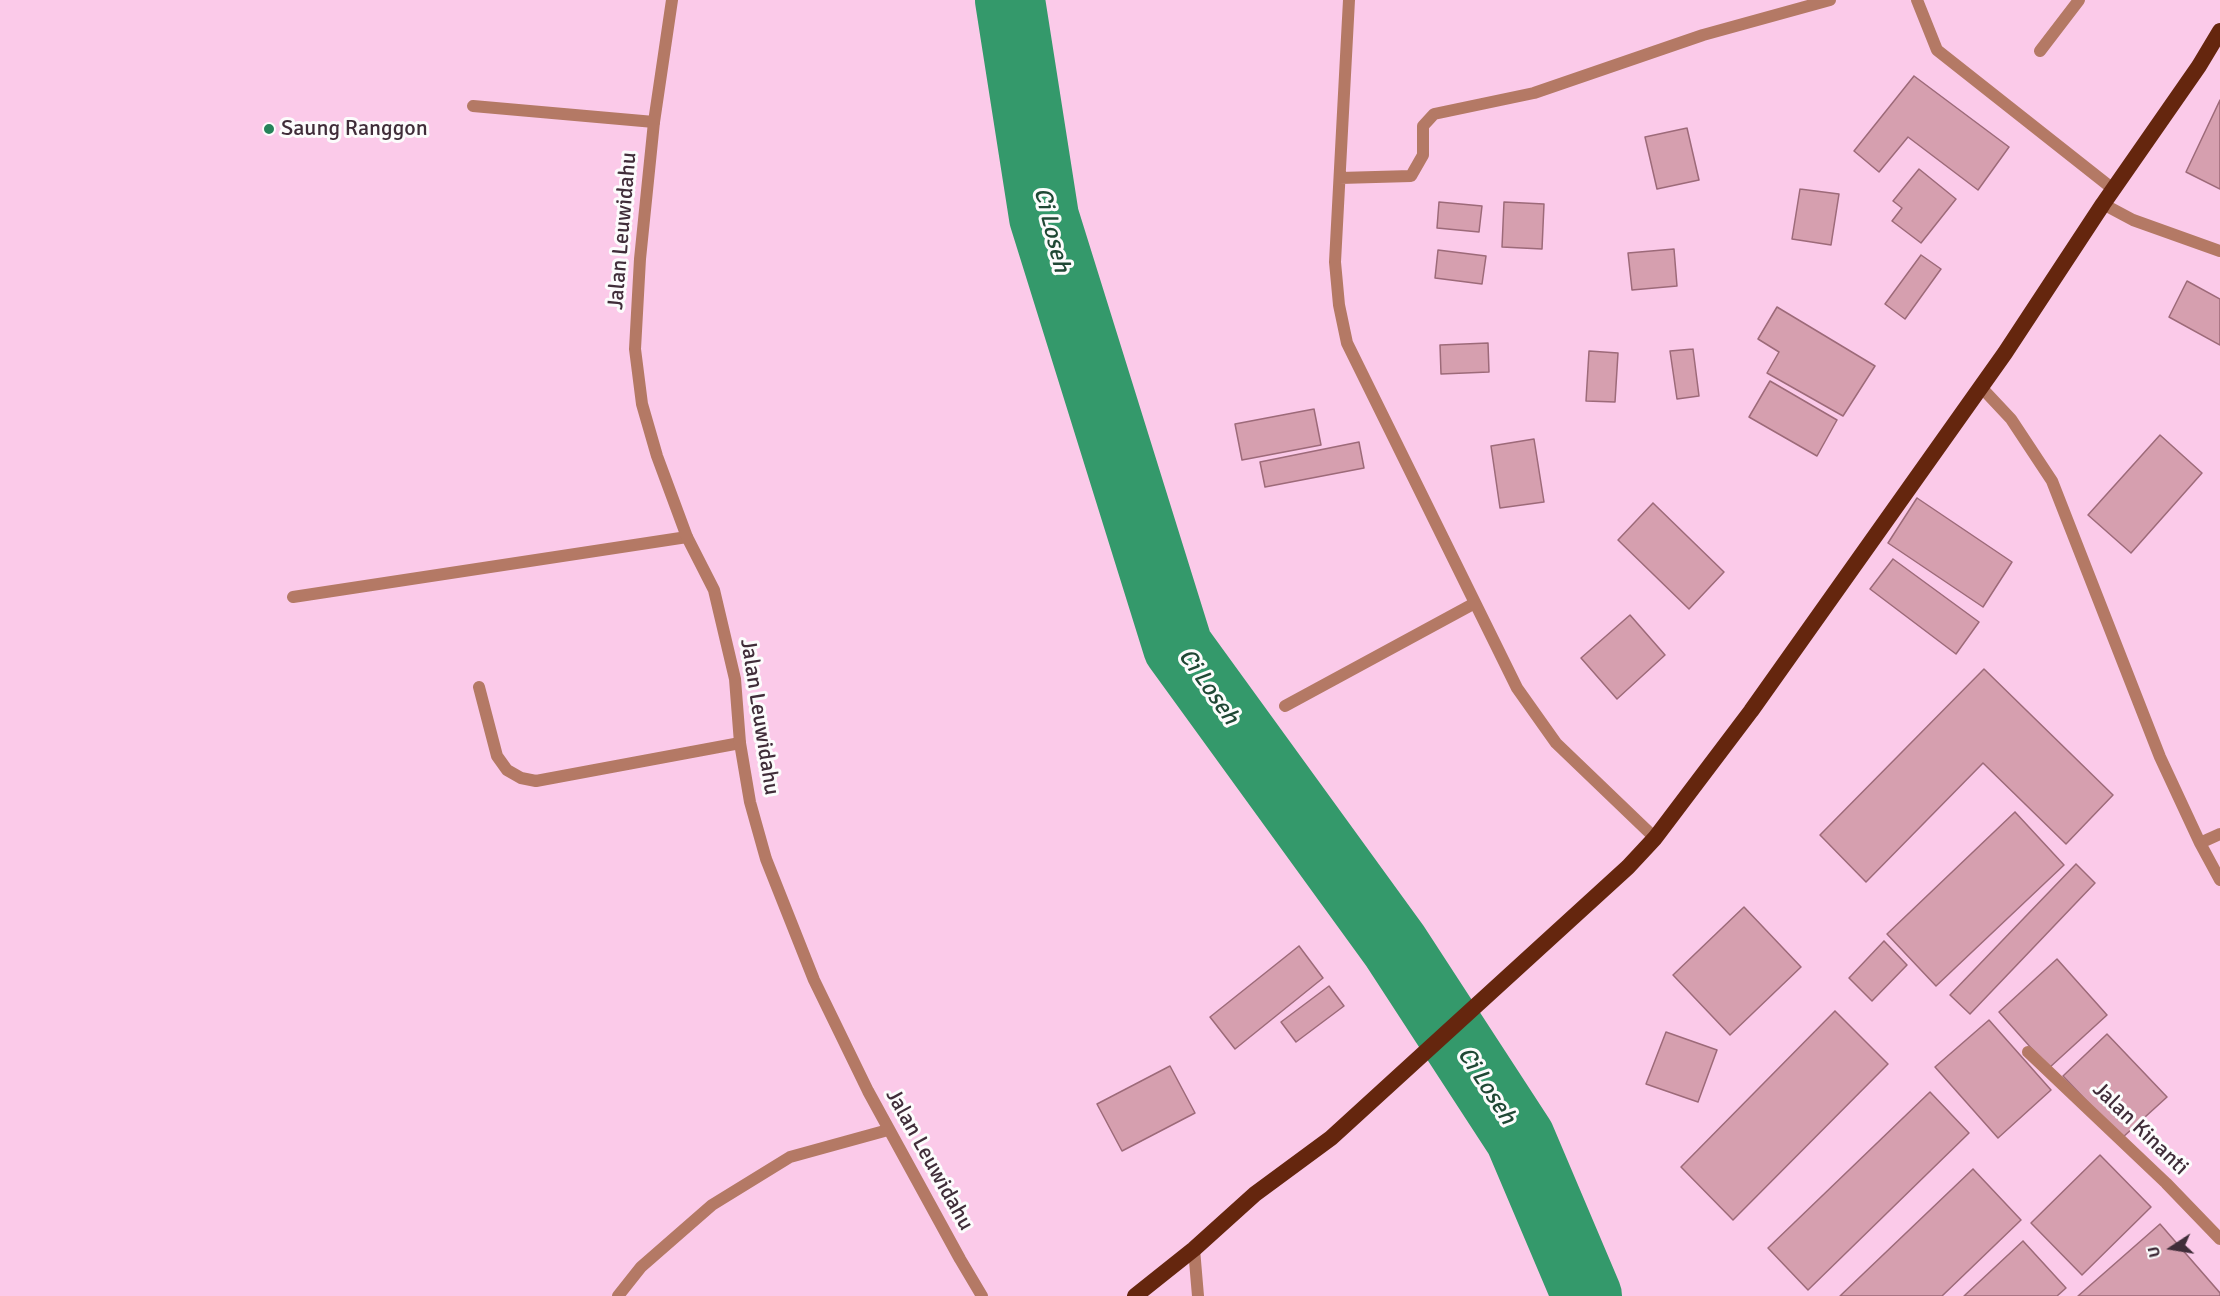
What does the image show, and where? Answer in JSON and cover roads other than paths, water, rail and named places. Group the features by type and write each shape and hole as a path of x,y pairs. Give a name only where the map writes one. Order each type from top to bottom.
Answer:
{"highway":[{"path":"1135,1296 1194,1249 1255,1194 1330,1138 1628,867 1655,838 1751,711 2005,353 2113,189 2199,66 2220,31"}],"street":[{"name":"Jalan Leuwidahu","path":"672,0 654,122 640,259 635,349 642,404 657,456 687,537 714,590 735,679 740,743 750,802 766,859 814,980 888,1130 982,1296"},
{"path":"1349,0 1335,262 1339,305 1347,343 1517,688 1556,743 1655,838"},
{"path":"1340,178 1411,176 1423,154 1423,126 1434,114 1534,93 1703,35 1830,0"},
{"path":"1917,0 1937,50 2113,189"},
{"path":"2040,51 2079,0"},
{"path":"473,106 654,122"},
{"path":"2103,204 2133,220 2220,251"},
{"path":"1980,386 2011,419 2052,481 2160,757 2220,880"},
{"path":"293,597 687,537"},
{"path":"1285,706 1475,603"},
{"path":"479,687 497,756 507,770 521,778 536,781 740,743"},
{"path":"2200,843 2220,834"},
{"name":"Jalan Kinanti","path":"2028,1052 2166,1183 2220,1239"},
{"path":"618,1296 641,1267 712,1205 790,1157 888,1130"},
{"path":"1194,1249 1198,1296"}],"waterway":[{"name":"Ci Loseh","path":"1010,0 1044,217 1178,647 1395,946 1520,1138 1587,1296"}],"place":[{"name":"Saung Ranggon","path":"269,129"}]}
